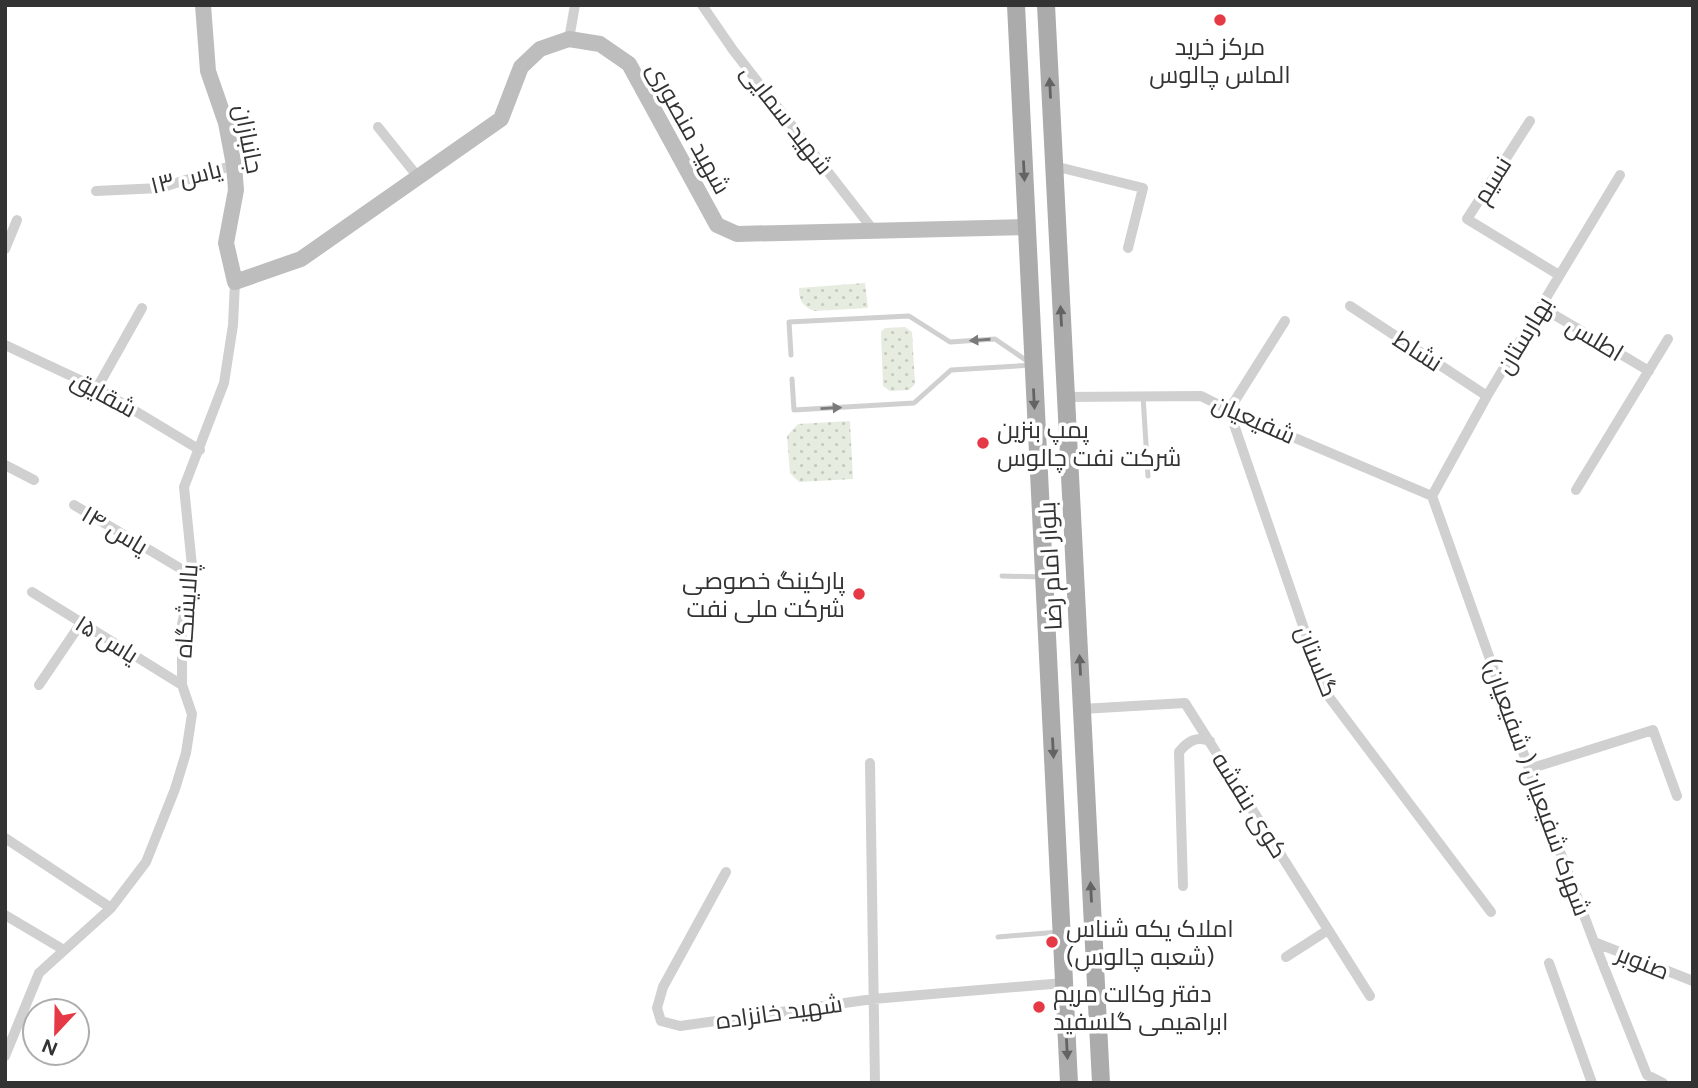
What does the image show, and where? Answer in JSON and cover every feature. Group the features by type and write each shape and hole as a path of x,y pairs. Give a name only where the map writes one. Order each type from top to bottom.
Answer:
{"main road":[{"name":"بلوار امام رضا","path":"1016,5 1069,1083"},
{"name":"بلوار امام رضا","path":"1046,5 1101,1083"},
{"path":"1033,365 1063,362"},
{"path":"1045,577 1075,575"}],"street":[{"name":"جانبازان","path":"203,5 208,71 226,123 234,165 236,190 226,243 235,282"},
{"path":"235,282 301,259 501,119 521,66 540,49 569,39 575,5"},
{"name":"شهید سمایی","path":"702,5 733,50 874,231"},
{"name":"شهید منصوری","path":"569,39 600,44 629,64 717,225 737,234 1026,227"},
{"name":"نسیم","path":"1530,121 1467,219 1559,275"},
{"path":"378,127 418,177"},
{"name":"یاس ۱۳","path":"96,191 159,188 234,165"},
{"path":"1054,166 1143,188 1128,248"},
{"name":"بهارستان","path":"1432,496 1487,396 1620,175"},
{"path":"5,249 17,220"},
{"name":"پالایشگاه","path":"5,1056 38,973 111,908 146,862 186,753 192,714 182,685 182,624 193,576 184,487 224,383 233,325 235,282"},
{"name":"نشاط","path":"1350,306 1487,396"},
{"name":"اطلس","path":"1541,307 1648,371"},
{"path":"97,388 142,308"},
{"path":"1229,410 1285,321"},
{"path":"1576,490 1668,339"},
{"name":"شقایق","path":"5,345 97,388 200,450"},
{"name":"شفیعیان","path":"1065,397 1201,396 1432,496"},
{"name":"گلستان","path":"1229,410 1326,693 1491,912"},
{"path":"5,465 34,480"},
{"name":"شهرک شفیعیان ( شفیعیان)","path":"1432,496 1594,942 1653,1080"},
{"name":"یاس ۱۴","path":"74,505 193,576"},
{"name":"یاس ۱۵","path":"32,592 182,685"},
{"path":"39,685 81,624"},
{"name":"کوی بنفشه","path":"1082,709 1185,703 1370,996"},
{"path":"1529,769 1653,730 1677,796"},
{"path":"1183,886 1179,752 1187,742 1200,738 1210,741"},
{"path":"870,764 875,1083"},
{"path":"5,838 111,908"},
{"name":"شهید خانزاده","path":"726,872 663,987 657,1008 661,1021 680,1026 873,999 1064,983"},
{"path":"5,915 64,950"},
{"path":"1286,957 1328,930"},
{"name":"صنوبر","path":"1594,942 1693,981"},
{"path":"1549,963 1592,1083"}],"lane":[{"path":"791,355 789,321 909,316 950,342 995,339 1033,365"},
{"path":"792,379 794,411 914,403 951,370 1033,365"},
{"path":"1143,396 1148,476"},
{"path":"1002,576 1045,577"},
{"path":"998,937 1062,932"}],"shaded area":[{"path":"865,283 868,308 814,311 804,305 800,296 799,288"},
{"path":"905,327 912,332 915,384 909,390 890,391 883,386 881,332 885,328"},
{"path":"850,421 853,479 799,482 790,473 787,436 798,424"}],"place":[{"name":"مرکز خرید الماس چالوس","path":"1220,20"},
{"name":"پمپ بنزین شرکت نفت چالوس","path":"983,443"},
{"name":"پارکینگ خصوصی شرکت ملی نفت","path":"859,594"},
{"name":"املاک یکه شناس (شعبه چالوس)","path":"1052,942"},
{"name":"دفتر وکالت مریم ابراهیمی گلسفید","path":"1039,1007"}]}
